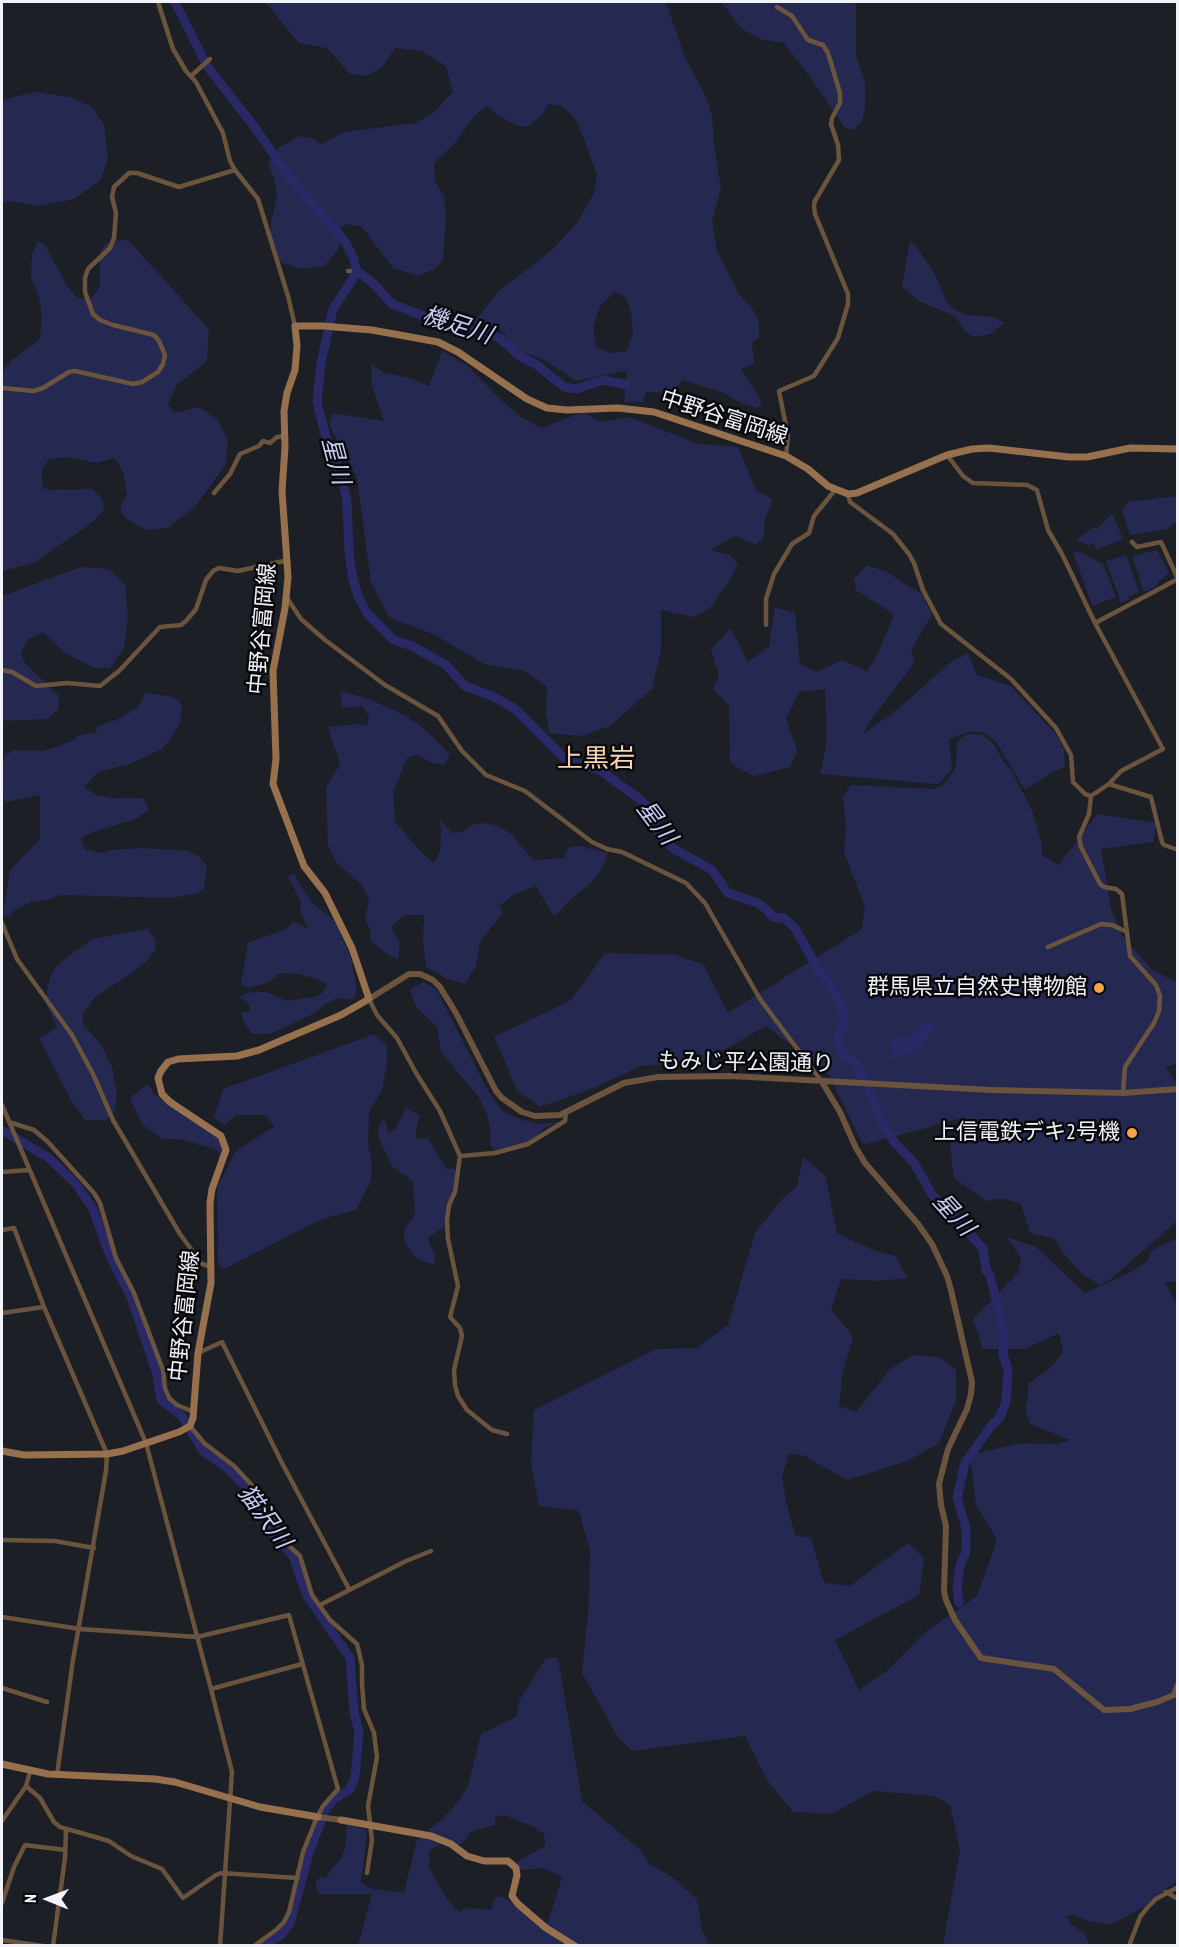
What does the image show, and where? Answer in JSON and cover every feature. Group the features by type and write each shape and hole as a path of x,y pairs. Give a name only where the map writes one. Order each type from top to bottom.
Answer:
{"main road":[{"name":"中野谷富岡線","path":"189,1428 194,1412 198,1353 213,1268 210,1203 212,1188 226,1150 221,1136 170,1102 162,1094 158,1078 168,1062 178,1059 237,1056 259,1050 341,1015 369,999 355,955 325,893 304,866 273,784 276,759 273,671 286,598 288,560 282,484 286,436 285,402 295,363 297,346 295,326 333,326 392,333 438,342 458,352 527,399 547,408 567,410 618,408 654,412 786,456 808,469 835,490 848,494"},
{"path":"848,494 873,488 947,455 962,451 989,448 1069,457 1095,456 1130,448 1178,449"},
{"path":"2,1451 24,1455 106,1454 189,1428"},
{"path":"2,1764 30,1772 175,1782 260,1807 317,1817"},
{"path":"341,1821 431,1836 451,1844 467,1856 484,1861 508,1861 516,1868 517,1875 512,1896 518,1904 546,1928 575,1946"}],"street":[{"path":"158,2 179,62 200,88 223,133 230,161 235,170 258,199 295,326"},
{"path":"777,7 792,16 808,40 823,45 828,53 840,93 840,103 831,124 838,145 839,160 814,206 815,214 848,294 848,304 838,338 814,376 779,391 789,441 786,456"},
{"path":"191,76 210,59"},
{"path":"2,388 34,391 75,371 133,384 142,382 158,372 165,355 154,335 113,326 100,320 93,314 85,292 87,269 110,248 114,238 116,213 112,197 114,187 129,172 179,187 235,170"},
{"path":"214,493 230,474 240,454 259,446 263,441 270,443 277,437 286,436"},
{"path":"947,455 963,476 973,483 1027,485 1037,490 1048,530 1163,749 1121,771 1109,784 1091,796 1089,814 1079,837 1081,847 1096,880 1104,887 1116,889 1122,894 1130,956 1156,985 1160,1004 1154,1023 1125,1067 1123,1093"},
{"path":"766,625 766,599 774,574 792,544 809,533 814,516 835,490"},
{"path":"848,494 850,502 893,534 909,554 922,590 940,624 1011,679 1056,728 1071,755 1073,782 1085,794 1091,796"},
{"path":"1095,623 1178,579 1161,542 1137,547 1132,542"},
{"path":"2,670 12,672 36,686 67,683 100,686 119,671 160,627 181,625 186,621 196,609 206,580 213,571 219,568 238,570 288,560"},
{"path":"286,598 301,619 325,640 385,685 438,716 462,751 486,775 525,791 592,842 607,849 622,852 686,883 705,903 760,999 822,1082 840,1112 865,1163 918,1224 932,1244 947,1276 972,1382 967,1409 948,1449 939,1484 946,1526 944,1592 955,1620 981,1658 1054,1669 1104,1710 1130,1709 1157,1702 1174,1695 1178,1684"},
{"path":"1109,784 1151,797 1161,842 1178,850"},
{"path":"2,923 17,959 72,1035 93,1074 113,1120 180,1234 202,1264 213,1268"},
{"path":"1048,947 1101,924 1112,925 1127,932"},
{"name":"もみじ平公園通り","path":"369,999 404,976 415,973 433,980 447,997 496,1091 502,1098 528,1115 550,1117 566,1113 617,1086 658,1077 732,1076 991,1090 1123,1093 1178,1089"},
{"path":"369,999 377,1015 397,1038 440,1111 460,1156 455,1192 449,1205 447,1220 448,1239 458,1286 450,1317 460,1328 462,1336 454,1370 455,1385 458,1396 467,1410 492,1430 507,1434"},
{"path":"2,1105 146,1443 211,1689 232,1772 220,1946"},
{"path":"460,1156 495,1153 528,1144 565,1121 566,1113"},
{"path":"9,1122 34,1130 47,1141 97,1198 105,1214 107,1231 116,1258 134,1293 163,1370 165,1388 169,1398 177,1405 194,1412"},
{"path":"2,1172 29,1170"},
{"path":"2,1230 14,1228 44,1307 106,1454 106,1472 73,1660 57,1774"},
{"path":"2,1313 44,1307"},
{"path":"198,1353 222,1342 282,1463 349,1589"},
{"path":"189,1428 234,1466 264,1498 286,1542 300,1556 312,1595 330,1620 357,1644 362,1665 364,1709 374,1733 377,1757 368,1806 372,1840 367,1873"},
{"path":"2,1540 55,1541 94,1548"},
{"path":"320,1605 406,1560 430,1551"},
{"path":"2,1617 80,1629 197,1637 289,1615 338,1789 322,1806 317,1817 303,1852 289,1912 284,1922 254,1946"},
{"path":"211,1689 302,1664"},
{"path":"2,1688 47,1702"},
{"path":"2,1821 26,1786 30,1772"},
{"path":"26,1786 40,1798 54,1822 66,1830 109,1841 131,1856 162,1869 183,1898 216,1875 297,1878"},
{"path":"317,1817 341,1821"},
{"path":"53,1946 66,1830"},
{"path":"2,1903 14,1867 25,1845 65,1850"},
{"path":"1129,1946 1140,1917 1156,1899 1178,1887"},
{"path":"1166,1892 1178,1899"},
{"path":"2,1940 44,1946"}],"shaded area":[{"path":"265,2 666,2 684,55 706,97 712,116 721,188 712,221 717,251 739,294 752,308 759,323 759,338 752,343 754,364 741,369 762,405 756,408 739,402 722,392 683,380 673,392 646,392 643,402 624,402 627,373 623,371 576,381 544,360 517,350 500,329 473,323 499,291 553,249 577,223 594,193 597,175 587,147 575,118 562,106 548,104 542,116 526,127 516,125 497,115 487,106 476,114 454,144 434,163 435,181 444,196 446,216 443,260 435,269 418,276 393,268 362,227 346,224 341,228 337,251 324,266 300,269 278,261 270,246 271,222 277,196 274,178 268,165 277,149 299,136 315,139 320,145 344,132 415,123 433,113 453,92 446,67 422,51 395,48 382,67 367,76 350,74 327,48 299,43","holes":["615,292 626,298 631,312 633,334 626,351 612,353 596,347 593,327 600,306"]},
{"path":"721,2 856,2 856,55 865,83 865,108 862,121 854,130 845,128 784,43 760,39 742,29"},
{"path":"35,92 70,97 92,107 104,124 108,157 101,180 74,199 39,206 12,201 2,203 2,104 5,99"},
{"path":"128,240 209,329 207,361 177,385 168,403 173,413 199,407 217,419 228,439 226,464 194,508 168,528 145,530 124,517 120,509 127,494 123,472 114,458 97,463 66,457 49,459 42,470 42,486 49,490 92,489 103,500 104,509 94,521 34,563 2,571 2,372 12,360 40,339 42,314 38,294 31,279 32,254 38,241 45,245 67,286 78,299 92,297 100,286 100,256 103,246 111,241"},
{"path":"910,241 935,274 947,302 955,310 967,315 993,317 1004,323 990,334 973,337 965,331 955,316 919,301 902,287"},
{"path":"442,351 468,366 521,417 541,428 583,412 602,422 629,417 699,444 738,447 756,490 772,499 764,524 764,537 756,545 735,536 711,550 730,555 738,564 731,579 710,608 694,617 661,610 661,650 652,689 610,726 581,736 549,733 546,711 547,687 525,671 484,664 435,635 389,617 371,583 357,478 329,424 333,413 384,421 372,386 371,364 384,373 410,378 429,386"},
{"path":"1177,496 1177,522 1167,529 1130,535 1122,510 1128,502"},
{"path":"1112,513 1123,539 1097,550 1093,543 1089,545 1076,540 1094,527 1097,529"},
{"path":"1157,550 1169,573 1157,583 1157,586 1144,592 1132,556"},
{"path":"1078,551 1103,564 1116,597 1092,606 1073,552"},
{"path":"1126,555 1139,592 1121,603 1106,561"},
{"path":"867,565 887,572 921,593 932,614 911,650 915,662 873,717 863,734 898,709 952,661 968,653 977,675 1011,686 1055,733 1064,749 1065,767 1025,790 996,742 983,732 969,732 949,739 952,769 938,784 820,774 827,740 825,689 799,692 786,718 797,751 790,767 753,776 730,763 729,705 713,689 719,675 711,649 731,629 748,662 769,647 775,607 795,613 800,664 817,672 842,660 867,671 878,654 894,614 856,590 854,579"},
{"path":"81,567 109,569 125,585 128,617 124,648 110,668 94,668 65,653 43,632 28,639 21,654 24,662 59,696 58,710 47,719 2,721 2,596"},
{"path":"340,691 369,699 404,715 421,726 450,754 444,765 433,763 417,755 407,758 393,792 395,821 417,848 434,863 440,852 439,819 453,833 462,832 472,825 485,823 500,827 512,835 533,860 565,858 565,853 570,847 580,846 608,853 602,869 592,882 554,917 536,886 513,895 499,906 503,912 480,942 476,966 465,984 447,979 426,967 423,941 424,915 404,915 391,927 400,942 398,959 388,955 371,941 370,930 365,918 369,900 362,885 337,863 328,846 326,788 340,764 328,727 358,724 367,726 369,715 362,706 342,708"},
{"path":"145,694 173,697 182,706 180,724 167,743 162,749 130,764 98,772 84,787 96,795 114,798 143,798 149,810 136,819 96,831 81,838 81,841 85,849 101,853 141,848 188,851 200,857 207,866 204,889 198,893 172,898 61,895 32,902 15,910 9,916 3,914 10,870 40,839 40,795 6,802 2,796 2,763 6,754 13,750 43,751 74,740 77,736 96,732 98,726 118,719 138,707"},
{"path":"966,735 982,735 993,743 1011,770 1032,810 1041,841 1042,855 1059,865 1097,814 1157,823 1153,842 1101,849 1111,909 1122,935 1152,970 1177,982 1177,1064 1166,1067 1177,1085 1177,1221 1111,1279 1100,1285 1081,1273 1054,1239 1030,1233 1021,1204 1002,1198 986,1201 954,1178 950,1145 966,1117 863,1145 828,1073 766,1026 703,1062 641,1066 589,1090 540,1107 517,1090 494,1037 571,1000 605,953 675,955 703,964 728,1013 862,929 865,907 844,852 846,828 843,797 851,785 935,789 944,784 952,774 956,765 957,742"},
{"path":"294,874 316,906 335,921 350,954 357,991 353,1000 339,998 327,1003 313,1014 270,1034 252,1034 244,1023 241,1012 250,1012 249,1003 238,997 251,992 266,992 288,1001 318,996 327,985 318,979 298,974 280,973 269,982 249,988 241,984 248,943 286,929 293,921 308,929 300,911 301,902 288,876"},
{"path":"148,929 156,940 155,951 132,973 94,998 83,1015 83,1024 102,1046 112,1067 117,1094 115,1109 106,1120 85,1120 71,1100 39,1038 55,1029 56,1025 45,1001 50,977 57,965 92,939"},
{"path":"424,982 437,990 488,1091 504,1112 540,1124 558,1122 544,1128 539,1136 528,1143 495,1152 489,1143 491,1135 487,1114 478,1096 441,1052 437,1027 416,1007 410,989"},
{"path":"930,1019 936,1025 922,1047 893,1059 889,1042 910,1035"},
{"path":"372,1035 387,1045 387,1064 382,1091 369,1111 368,1144 372,1164 371,1180 356,1210 322,1219 224,1269 218,1264 217,1188 235,1152 275,1126 264,1115 236,1115 225,1125 214,1117 223,1089"},
{"path":"148,1084 154,1094 219,1139 223,1150 220,1159 218,1160 217,1150 180,1139 163,1139 143,1126 130,1098"},
{"path":"405,1109 420,1116 416,1139 427,1137 447,1169 455,1168 452,1194 446,1205 445,1226 428,1238 435,1257 434,1265 412,1254 404,1239 405,1228 415,1215 413,1182 392,1166 379,1139 378,1128 384,1117 388,1132 395,1130"},
{"path":"803,1157 825,1175 837,1233 875,1251 895,1256 908,1278 879,1281 841,1279 831,1309 853,1337 843,1371 839,1406 856,1412 890,1369 913,1355 939,1357 956,1370 956,1400 939,1443 908,1461 847,1480 805,1456 789,1453 782,1477 795,1535 811,1538 824,1583 850,1586 908,1543 924,1558 919,1595 835,1640 859,1690 887,1671 924,1633 977,1596 997,1540 976,1504 970,1455 1021,1443 1057,1444 1071,1440 1030,1424 1026,1410 1029,1383 1049,1369 1063,1352 1059,1333 1025,1349 983,1349 973,1319 1018,1273 1021,1258 1007,1237 1036,1247 1085,1293 1129,1273 1147,1261 1151,1251 1177,1238 1177,1281 1165,1283 1178,1306 1177,1881 1143,1907 1111,1925 1088,1921 1072,1915 1066,1916 1071,1924 1084,1933 1090,1945 943,1945 960,1850 950,1805 934,1796 874,1791 831,1814 793,1812 767,1780 745,1736 633,1751 619,1739 582,1673 589,1604 590,1551 579,1511 539,1506 531,1463 534,1410 656,1349 696,1348 728,1325 755,1233 783,1198 797,1186"},
{"path":"546,1658 558,1658 582,1801 639,1849 650,1864 672,1877 697,1899 702,1930 709,1945 358,1945 372,1894 320,1894 316,1889 316,1883 320,1877 325,1878 341,1858 345,1849 347,1825 365,1829 367,1835 361,1883 374,1889 404,1893 417,1840 442,1819 458,1802 468,1786 481,1734 516,1717 519,1701","holes":["504,1815 534,1827 544,1834 545,1846 517,1862 520,1870 543,1868 562,1877 548,1922 543,1928 501,1896 495,1898 491,1910 468,1908 459,1912 446,1898 429,1866 430,1850 443,1843 460,1845 467,1839 470,1832 495,1825 495,1817"]}],"waterway":[{"name":"星川","path":"175,2 207,66 288,175 346,243 354,259 356,270 352,280 333,309 321,363 317,403 327,440 342,478 347,501 349,554 353,579 358,596 367,613 394,640 412,646 446,665 465,686 492,696 515,709 563,757 601,771 637,797 647,806 659,835 674,849 712,870 728,893 758,903 773,917 784,918 795,928 843,1009 843,1029 837,1039 844,1056 856,1063 882,1123 894,1142 914,1163 933,1196 954,1215 983,1249 986,1270 990,1275 1004,1332 1003,1355 1008,1369 1006,1402 1000,1417 965,1463 957,1498 966,1528 966,1552 960,1566 957,1587 959,1603"},
{"name":"機足川","path":"356,270 373,283 392,304 452,327 500,338 518,355 537,365 564,387 576,389 603,380 627,385"},
{"name":"猫沢川","path":"2,1130 49,1158 76,1184 93,1209 110,1256 131,1297 156,1371 161,1400 182,1416 203,1451 226,1467 245,1486 261,1510 272,1533 293,1556 306,1594 350,1658 354,1713 359,1732 355,1778 349,1790 334,1799 325,1810 309,1853 290,1923 281,1935 264,1946"}],"place":[{"name":"群馬県立自然史博物館","path":"1099,988"},
{"name":"上信電鉄デキ2号機","path":"1132,1133"}],"district":[{"name":"上黒岩","path":"596,760"}]}
